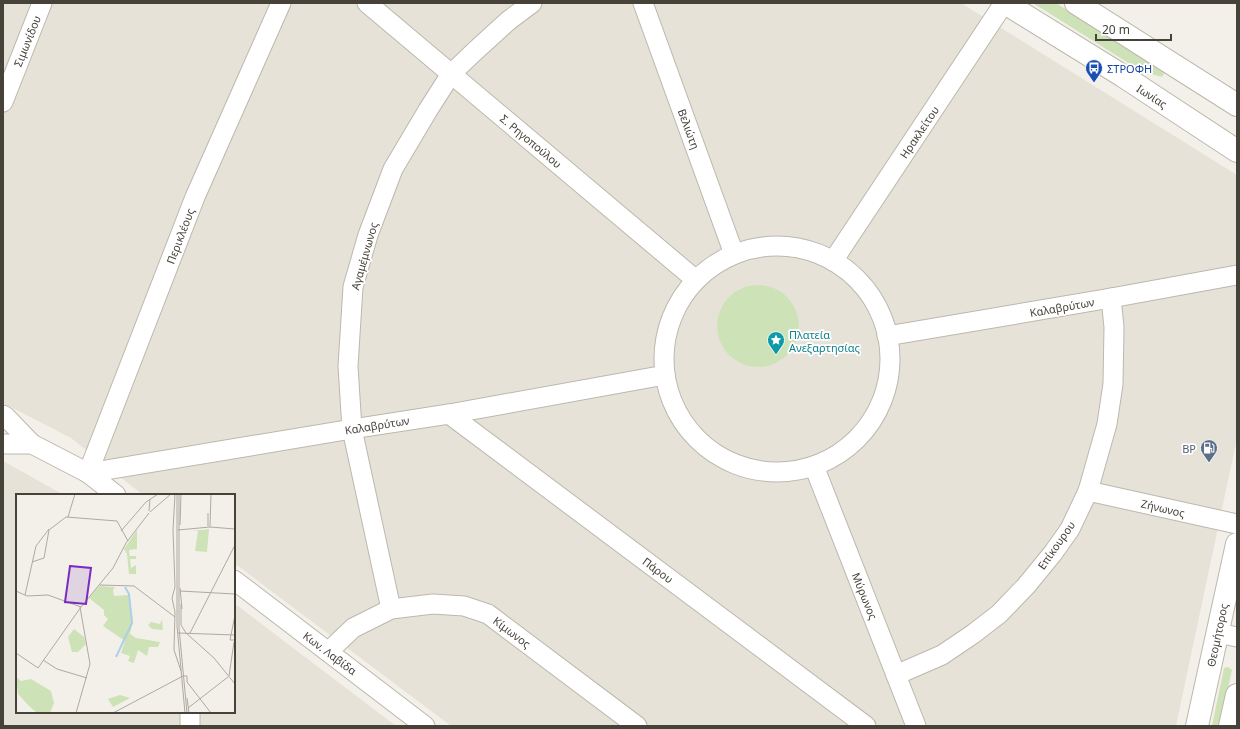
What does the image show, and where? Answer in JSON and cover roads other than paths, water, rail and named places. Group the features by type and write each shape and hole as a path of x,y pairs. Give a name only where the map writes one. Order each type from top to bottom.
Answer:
{"street":[{"name":"Σιμωνίδου","path":"3,102 42,3"},
{"name":"Περικλέους","path":"88,473 195,197 281,3"},
{"name":"Σ. Ρηγοπούλου","path":"367,3 696,280"},
{"name":"Αγαμέμνωνος","path":"391,609 352,429 348,366 353,287 368,235 393,169 428,110 451,74 508,21 532,3"},
{"name":"Βελιώτη","path":"643,3 734,254"},
{"name":"Ιωνίας","path":"1005,3 1122,76 1237,151"},
{"name":"Ηρακλείτου","path":"833,261 1005,3"},
{"path":"1076,3 1237,105"},
{"path":"784,246 803,249 833,261 850,272 868,292 882,317 887,336 890,360 888,378 884,396 867,428 850,445 835,456 814,466 789,471 763,471 745,467 733,463 716,454 696,437 681,417 670,394 664,363 665,343 677,306 696,280 717,263 734,254 759,247 784,246"},
{"name":"Καλαβρύτων","path":"887,336 1237,275"},
{"name":"Επίκουρου","path":"896,675 942,655 999,614 1026,586 1070,529 1088,491 1107,424 1113,384 1114,327 1111,298"},
{"name":"Καλαβρύτων","path":"88,473 450,414 666,375"},
{"name":"Πάρου","path":"450,414 866,726"},
{"path":"3,415 32,444 88,473 115,494"},
{"path":"3,444 32,444"},
{"name":"Μύρωνος","path":"814,466 916,726"},
{"name":"Ζήνωνος","path":"1088,491 1237,524"},
{"name":"Θεομήτορος","path":"1197,726 1227,635 1237,544"},
{"name":"Κων. Λαβίδα","path":"235,581 329,651 425,726"},
{"name":"Κίμωνος","path":"329,651 354,628 391,609 433,604 464,606 488,614 637,726"},
{"path":"1230,726 1237,696"},
{"path":"190,713 190,726"}],"place":[{"name":"ΣΤΡΟΦΗ","path":"1094,83"},
{"name":"Πλατεία Ανεξαρτησίας","path":"776,355"},
{"name":"BP","path":"1209,463"}]}
